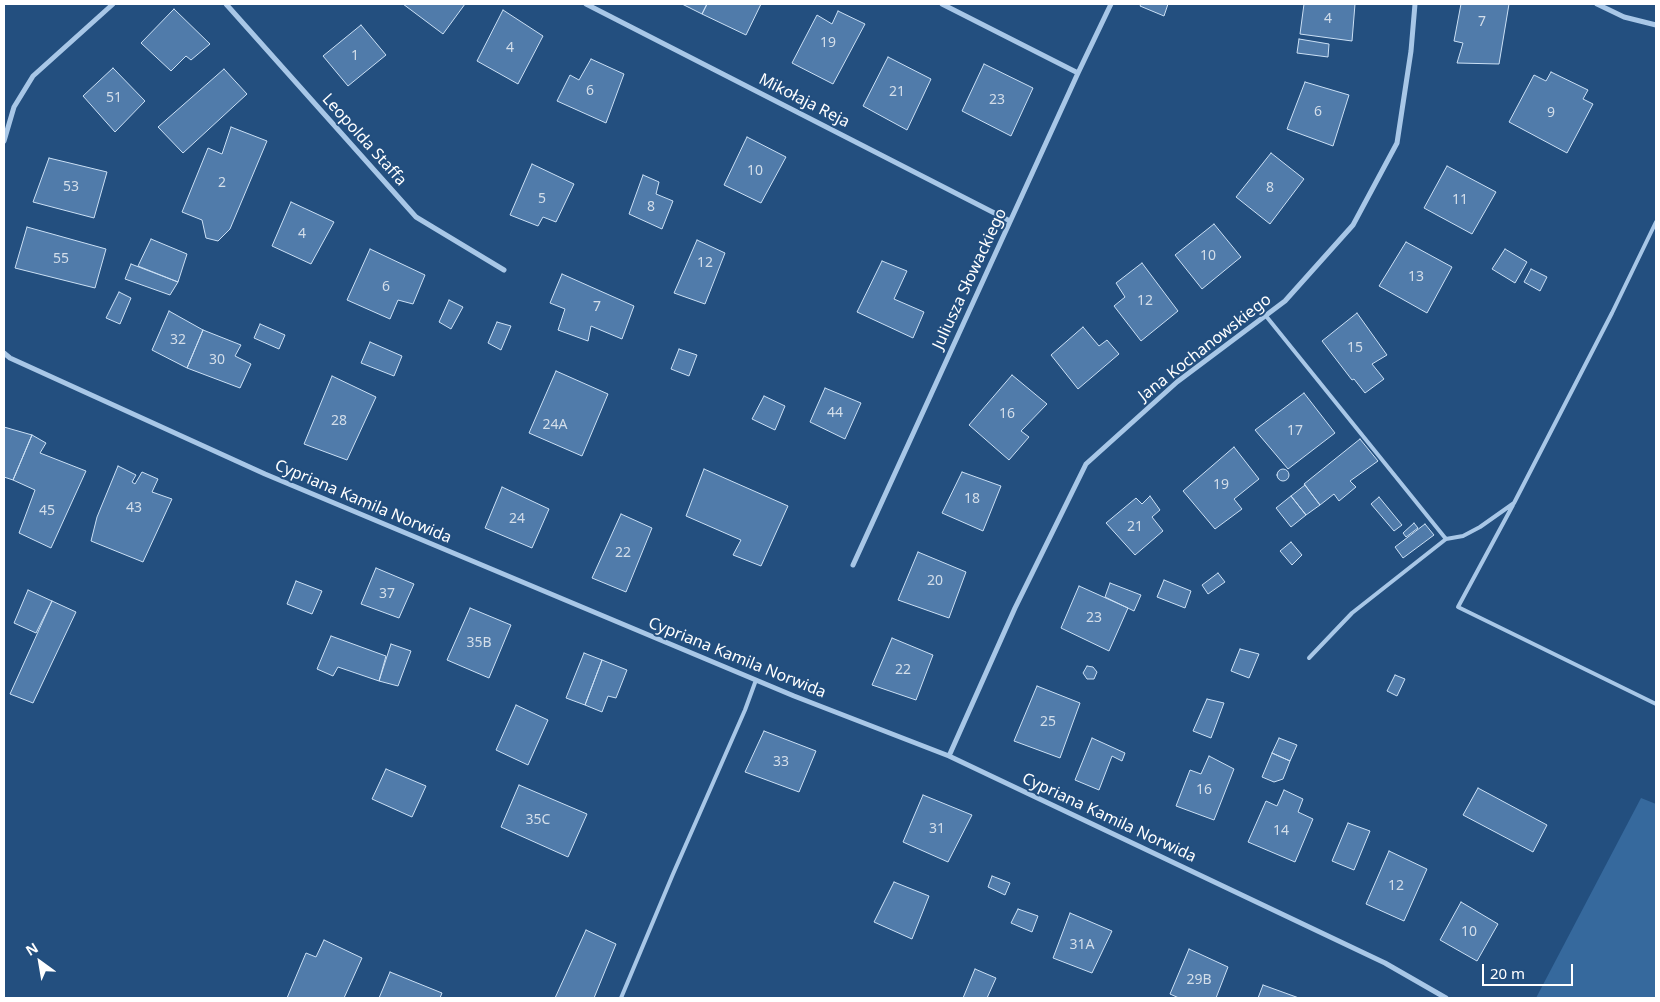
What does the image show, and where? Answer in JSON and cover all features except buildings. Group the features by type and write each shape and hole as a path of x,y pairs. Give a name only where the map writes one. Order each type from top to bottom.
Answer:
{"street":[{"path":"4,141 14,107 33,76 113,4"},
{"name":"Leopolda Staffa","path":"226,4 416,217 504,270"},
{"name":"Mikołaja Reja","path":"586,4 1010,221"},
{"path":"942,4 1078,73"},
{"name":"Juliusza Słowackiego","path":"854,565 1111,4"},
{"name":"Jana Kochanowskiego","path":"949,756 1015,608 1086,464 1177,382 1285,301 1354,225 1397,143 1411,51 1415,4"},
{"path":"1597,4 1624,17 1656,25"},
{"name":"Cypriana Kamila Norwida","path":"4,353 10,358 265,474 756,680 949,756 1385,963 1446,998"}],"lane":[{"path":"1656,222 1612,313 1458,607 1656,704"},
{"path":"1266,316 1446,539"},
{"path":"1309,658 1352,613 1446,539 1469,533 1514,503"},
{"path":"621,998 745,710 756,680"}],"shaded area":[{"path":"1641,798 1656,804 1656,998 1536,998"}]}
